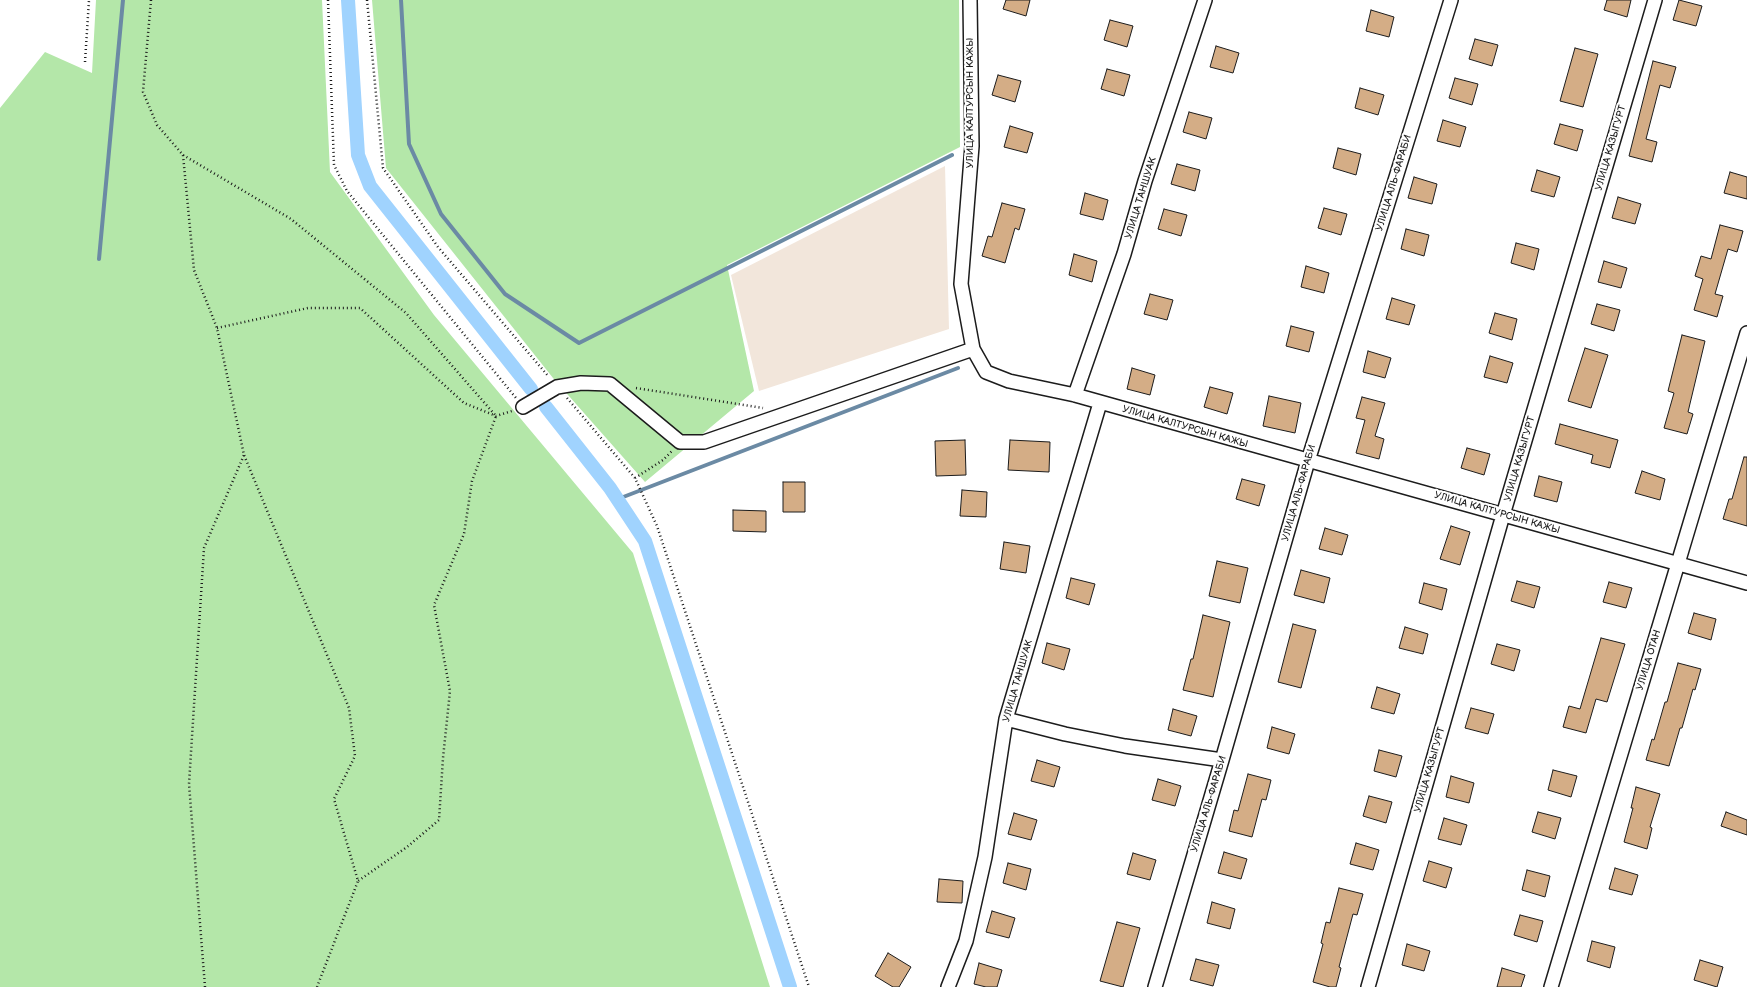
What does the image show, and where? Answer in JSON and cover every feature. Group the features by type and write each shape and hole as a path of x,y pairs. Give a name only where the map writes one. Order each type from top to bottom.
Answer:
{"street":[{"name":"УЛИЦА КАЛТУРСЫН КАЖЫ","path":"970,0 972,146 961,284 973,349 986,372 1009,381 1075,395 1747,583"},
{"name":"УЛИЦА ТАНШУАК","path":"1075,395 1124,254 1145,181 1206,0"},
{"name":"УЛИЦА АЛЬ-ФАРАБИ","path":"1154,987 1222,760 1308,461 1451,0"},
{"name":"УЛИЦА КАЗЫГУРТ","path":"1368,987 1503,515 1655,0"},
{"name":"УЛИЦА ОТАН","path":"1551,987 1747,333"},
{"path":"523,407 557,387 581,383 610,384 680,442 704,442 973,349"},
{"name":"УЛИЦА ТАНШУАК","path":"948,987 966,941 985,857 1006,718 1100,403"},
{"path":"1006,718 1065,734 1125,746 1222,760"}],"path":[{"path":"85,62 89,0"},
{"path":"151,0 143,92 156,125 183,155 291,219 406,313 496,416"},
{"path":"217,328 308,308 360,308 464,403 496,416 523,407 347,191 334,165 328,0"},
{"path":"367,0 383,168 438,247 635,478 657,526 809,987"},
{"path":"183,155 194,270 217,328 244,456 349,708 355,756 334,799 358,881"},
{"path":"632,388 761,406 777,417"},
{"path":"317,987 358,881 407,847 439,820 450,691 434,605 464,534 472,481 496,416"},
{"path":"635,478 663,460 680,442"},
{"path":"206,987 189,784 204,548 244,456"}],"shaded area":[{"path":"945,166 949,329 759,391 731,275"}],"green space":[{"path":"96,0 322,0 330,172 434,315 633,553 770,987 0,987 0,108 45,52 92,73"},
{"path":"372,0 959,0 960,147 727,265 754,391 645,482 553,378 386,168"}],"building":[{"path":"1006,0 1030,0 1026,16 1003,9"},
{"path":"1607,0 1631,0 1627,17 1604,10"},
{"path":"1679,0 1702,6 1696,26 1673,20"},
{"path":"1371,10 1394,17 1389,37 1366,31"},
{"path":"1110,20 1133,26 1127,47 1104,40"},
{"path":"1475,39 1498,45 1492,66 1469,59"},
{"path":"1216,46 1239,53 1233,73 1210,67"},
{"path":"1575,48 1598,54 1583,107 1560,101"},
{"path":"1653,61 1676,67 1670,88 1660,85 1646,139 1657,142 1652,162 1629,156"},
{"path":"1107,69 1130,75 1124,96 1101,89"},
{"path":"998,75 1021,81 1015,102 992,95"},
{"path":"1455,78 1478,84 1472,105 1449,98"},
{"path":"1360,88 1384,95 1378,115 1355,108"},
{"path":"1189,112 1212,118 1206,139 1183,132"},
{"path":"1443,120 1466,127 1460,147 1437,141"},
{"path":"1560,124 1583,130 1577,151 1554,144"},
{"path":"1010,126 1033,133 1027,153 1004,147"},
{"path":"1338,148 1361,154 1356,175 1333,168"},
{"path":"1177,164 1200,170 1195,191 1171,184"},
{"path":"1537,170 1560,177 1554,197 1531,191"},
{"path":"1730,172 1747,177 1747,199 1724,193"},
{"path":"1414,177 1437,184 1432,204 1408,198"},
{"path":"1085,193 1108,200 1103,220 1080,214"},
{"path":"1618,197 1641,204 1635,224 1612,218"},
{"path":"1002,203 1025,209 1019,230 1015,228 1005,263 982,256 988,236 992,237"},
{"path":"1324,208 1347,214 1341,235 1318,228"},
{"path":"1164,209 1187,215 1181,236 1158,229"},
{"path":"1720,225 1743,231 1737,252 1728,249 1715,294 1723,296 1717,317 1694,310 1703,279 1695,276 1701,256 1711,259"},
{"path":"1406,229 1429,235 1424,256 1401,249"},
{"path":"1516,243 1539,249 1534,270 1511,263"},
{"path":"1074,254 1097,261 1092,282 1069,275"},
{"path":"1604,261 1627,268 1621,288 1598,282"},
{"path":"1306,266 1329,273 1324,293 1301,287"},
{"path":"1150,294 1173,300 1167,320 1144,314"},
{"path":"1392,298 1415,305 1409,325 1386,319"},
{"path":"1597,304 1620,310 1614,331 1591,324"},
{"path":"1495,313 1517,319 1512,340 1489,333"},
{"path":"1291,326 1314,332 1309,352 1286,346"},
{"path":"1682,335 1705,341 1688,412 1693,414 1687,434 1664,428 1674,393 1668,391"},
{"path":"1585,348 1608,355 1591,408 1568,401"},
{"path":"1368,351 1391,358 1385,378 1363,372"},
{"path":"1490,356 1513,363 1507,383 1484,377"},
{"path":"1132,368 1155,375 1150,395 1127,389"},
{"path":"1210,387 1233,393 1227,414 1204,407"},
{"path":"1269,396 1301,403 1295,433 1263,426"},
{"path":"1362,397 1385,403 1375,436 1384,439 1379,459 1356,453 1365,420 1356,418"},
{"path":"1560,424 1618,440 1610,468 1591,463 1593,455 1555,444"},
{"path":"965,440 966,475 936,476 935,441"},
{"path":"1010,440 1050,442 1049,472 1008,470"},
{"path":"1467,448 1490,454 1484,475 1461,468"},
{"path":"1744,457 1747,457 1747,526 1723,519 1729,499 1732,499"},
{"path":"1642,471 1665,479 1660,500 1635,493"},
{"path":"1539,476 1562,482 1557,502 1534,496"},
{"path":"1242,479 1265,485 1259,506 1236,499"},
{"path":"783,482 805,482 805,512 783,512"},
{"path":"962,490 987,492 986,517 960,516"},
{"path":"733,510 766,511 766,532 733,531"},
{"path":"1451,526 1470,532 1460,565 1440,559"},
{"path":"1325,528 1348,535 1342,555 1319,549"},
{"path":"1004,542 1030,546 1026,573 1000,569"},
{"path":"1217,561 1248,568 1240,603 1209,596"},
{"path":"1301,570 1330,578 1324,603 1294,595"},
{"path":"1071,578 1095,584 1089,605 1066,598"},
{"path":"1517,581 1540,587 1534,608 1511,601"},
{"path":"1609,582 1632,588 1626,608 1603,602"},
{"path":"1424,583 1447,589 1442,610 1419,603"},
{"path":"1694,613 1716,619 1711,640 1688,633"},
{"path":"1203,615 1230,622 1213,697 1183,690 1191,659 1193,659"},
{"path":"1293,624 1316,630 1301,688 1278,682"},
{"path":"1405,627 1428,634 1423,654 1399,648"},
{"path":"1601,638 1625,644 1607,702 1596,699 1586,733 1563,727 1569,706 1580,709"},
{"path":"1047,643 1070,649 1064,670 1042,663"},
{"path":"1497,644 1520,650 1514,671 1491,664"},
{"path":"1678,663 1701,669 1695,690 1693,689 1682,728 1680,728 1669,766 1646,760 1652,739 1654,740 1665,702 1667,702"},
{"path":"1377,687 1400,694 1394,714 1371,708"},
{"path":"1471,708 1494,714 1488,734 1465,728"},
{"path":"1173,709 1197,716 1191,736 1168,730"},
{"path":"1272,727 1295,734 1289,754 1267,748"},
{"path":"1379,750 1402,756 1396,777 1374,771"},
{"path":"1037,760 1060,767 1054,787 1031,781"},
{"path":"1553,770 1577,776 1571,797 1548,790"},
{"path":"1248,774 1271,780 1266,800 1262,799 1252,837 1229,831 1234,810 1238,811"},
{"path":"1451,776 1474,783 1469,803 1446,797"},
{"path":"1158,779 1181,786 1175,806 1152,800"},
{"path":"1636,787 1660,794 1650,827 1652,828 1647,849 1624,842 1633,808 1631,808"},
{"path":"1369,796 1392,802 1386,823 1363,816"},
{"path":"1538,812 1561,818 1555,839 1532,832"},
{"path":"1726,812 1747,820 1747,835 1721,826"},
{"path":"1014,813 1037,820 1031,840 1008,834"},
{"path":"1444,818 1467,825 1461,845 1438,839"},
{"path":"1356,843 1379,850 1373,870 1350,864"},
{"path":"1224,852 1247,859 1241,879 1218,873"},
{"path":"1133,853 1156,860 1150,880 1127,874"},
{"path":"1429,861 1452,868 1446,888 1423,881"},
{"path":"1008,863 1031,869 1026,890 1003,883"},
{"path":"1615,868 1638,875 1632,895 1609,889"},
{"path":"1527,870 1550,876 1545,897 1522,890"},
{"path":"939,879 963,881 962,903 937,902"},
{"path":"1339,888 1363,894 1357,915 1353,914 1339,967 1341,968 1336,987 1330,987 1313,982 1323,944 1321,943 1326,922 1330,923"},
{"path":"1212,902 1235,909 1230,929 1207,923"},
{"path":"992,911 1015,918 1009,938 986,932"},
{"path":"1520,915 1543,921 1537,942 1514,935"},
{"path":"1117,922 1140,928 1123,987 1100,981"},
{"path":"1592,941 1615,947 1610,968 1587,961"},
{"path":"1407,944 1430,951 1424,971 1402,965"},
{"path":"888,953 911,967 899,987 893,987 875,976"},
{"path":"1196,959 1219,965 1213,986 1190,980"},
{"path":"1700,960 1723,967 1717,987 1694,980"},
{"path":"979,963 1002,970 997,987 986,987 974,984"},
{"path":"1502,968 1525,975 1521,987 1497,987"}],"waterway":[{"path":"99,259 123,0"},
{"path":"348,0 358,155 370,186 531,389"},
{"path":"401,0 409,144 441,214 505,294 579,343 952,155"},
{"path":"618,499 958,368"},
{"path":"546,407 610,488 645,541 790,987"}]}
